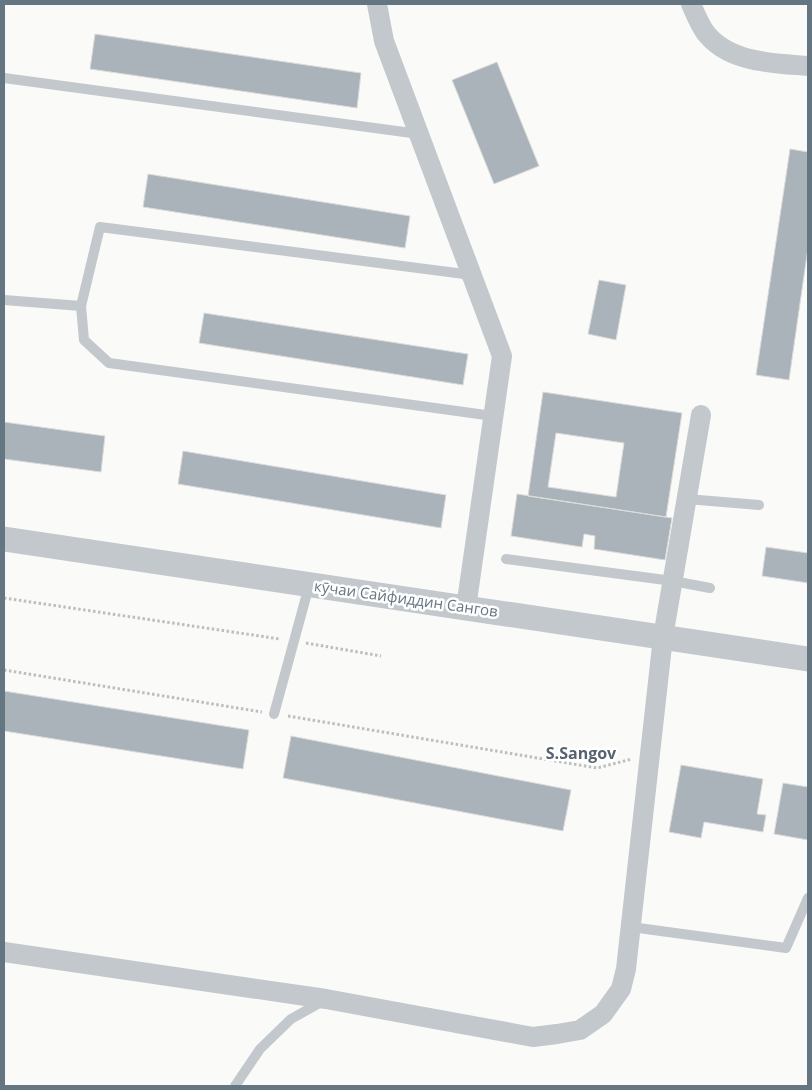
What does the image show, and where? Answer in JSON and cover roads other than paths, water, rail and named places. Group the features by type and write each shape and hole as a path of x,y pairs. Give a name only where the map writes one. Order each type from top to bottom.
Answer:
{"street":[{"path":"377,4 384,41 502,356 466,608"},
{"path":"691,4 705,32 723,48 755,61 808,66"},
{"path":"4,952 326,999 533,1037 580,1030 603,1014 621,989 626,969 663,638 701,415"},
{"name":"кӯчаи Сайфиддин Сангов","path":"4,539 808,659"}],"lane":[{"path":"4,78 419,134"},
{"path":"472,275 100,227 82,306 84,340 108,363 494,416"},
{"path":"4,300 82,306"},
{"path":"687,499 759,504"},
{"path":"506,559 673,581 710,588"},
{"path":"274,714 310,585"},
{"path":"631,927 786,948 808,898"},
{"path":"234,1086 260,1049 291,1020 326,999"}],"district":[{"name":"S.Sangov","path":"581,753"}]}
